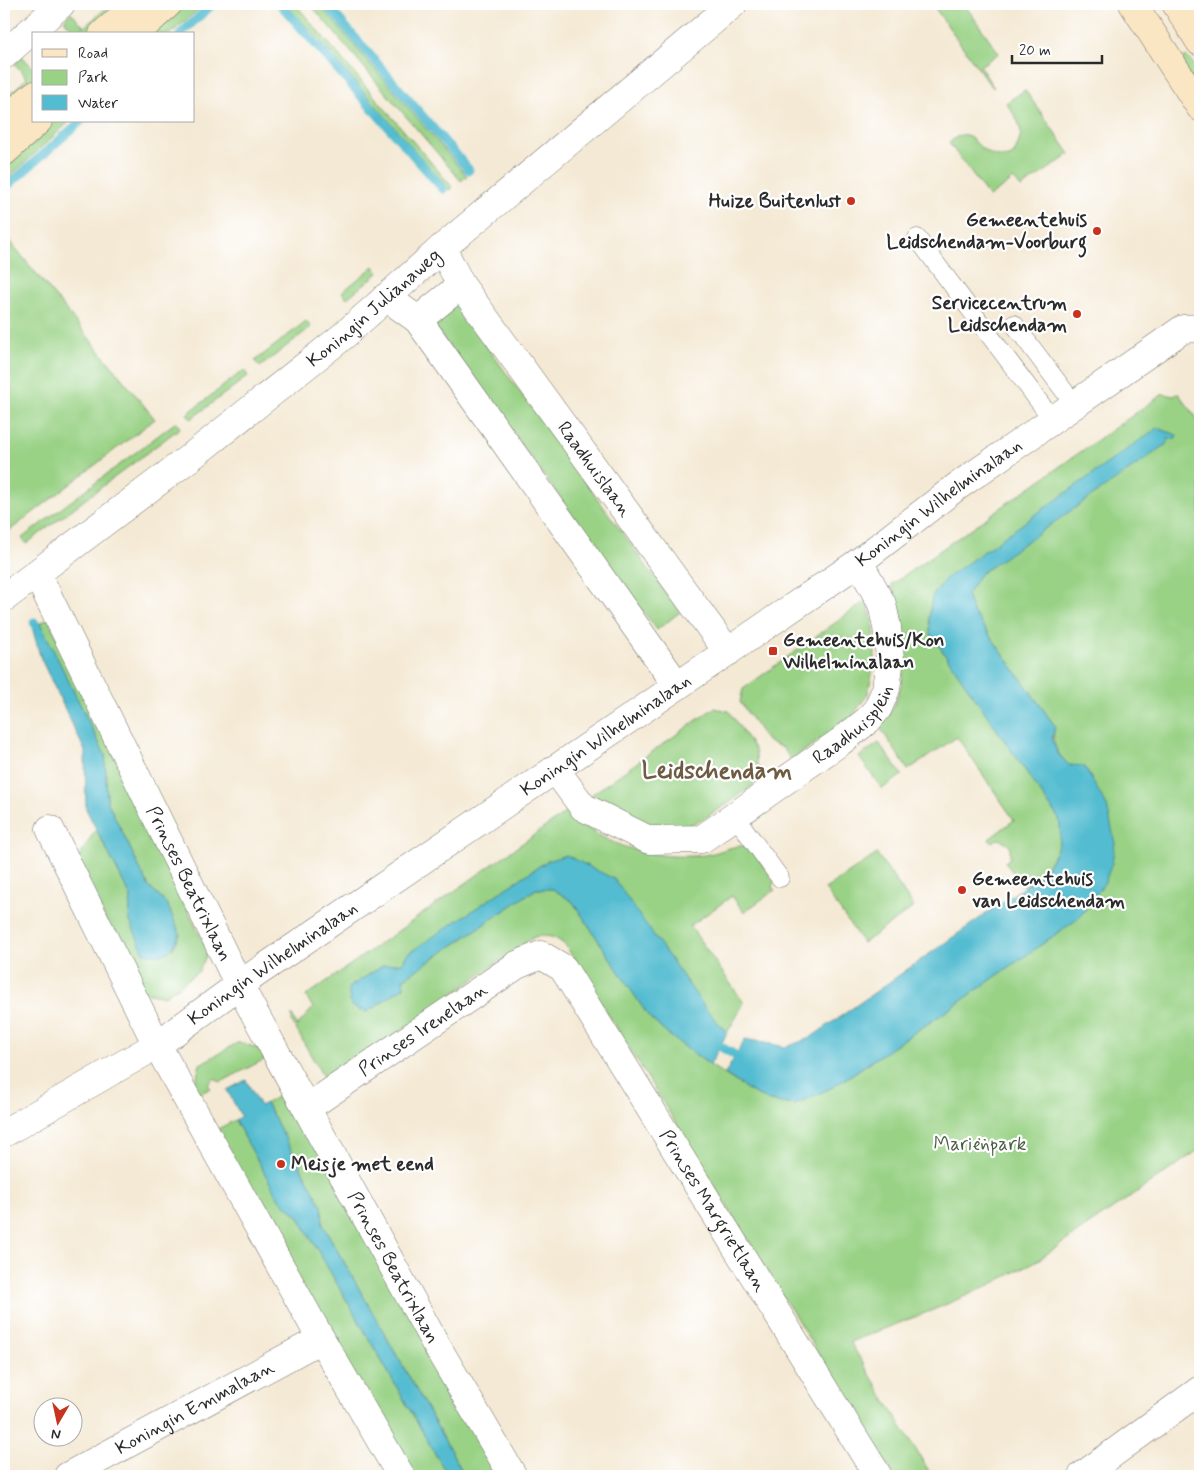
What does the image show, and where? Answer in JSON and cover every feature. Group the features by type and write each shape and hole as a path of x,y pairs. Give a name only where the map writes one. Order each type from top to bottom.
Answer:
{"street":[{"path":"4,55 61,4"},
{"path":"105,32 137,4"},
{"path":"137,32 168,4"},
{"name":"Koningin Julianaweg","path":"4,598 192,456 342,337 442,248 733,4"},
{"path":"1133,4 1200,107"},
{"path":"1176,4 1200,42"},
{"path":"4,121 32,97"},
{"path":"4,152 37,122"},
{"name":"Raadhuislaan","path":"442,248 461,285 728,652"},
{"path":"418,320 461,285"},
{"path":"386,297 418,320 677,685"},
{"name":"Koningin Wilhelminalaan","path":"4,1133 157,1045 239,985 859,562 955,488 1074,404 1183,330 1200,328"},
{"name":"Raadhuisplein","path":"555,769 584,807 649,840 702,839 736,816 840,742 868,720 878,708 886,690 890,658 887,627 882,604 859,562"},
{"name":"Prinses Beatrixlaan","path":"37,574 239,985 448,1366 513,1476"},
{"path":"50,829 157,1045 321,1339 401,1476"},
{"name":"Prinses Irenelaan","path":"307,1108 517,965 541,955"},
{"name":"Prinses Margrietlaan","path":"541,955 563,968 878,1476"},
{"name":"Koningin Emmalaan","path":"83,1473 321,1339"},
{"path":"1082,1476 1200,1390"}],"lane":[{"path":"917,238 1052,420"},
{"path":"1014,324 1074,404"},
{"path":"736,816 780,878"}],"green space":[{"path":"111,4 124,4 92,32 75,32 64,20 71,12 84,27"},
{"path":"180,4 205,4 172,32 149,32"},
{"path":"285,4 295,4 453,188 449,190 313,33"},
{"path":"310,4 319,4 467,176 461,181"},
{"path":"932,4 964,4 999,53 980,66 994,88 990,85"},
{"path":"22,56 32,67 32,85 4,109 4,99 27,78 15,64"},
{"path":"1186,56 1200,70 1200,92 1180,61"},
{"path":"1025,90 1070,154 1021,188 1014,179 989,197 949,143 959,136 966,135 990,154 998,157 1010,157 1013,155 1019,143 1020,131 1017,120 1006,103"},
{"path":"47,122 69,122 4,182 4,160"},
{"path":"4,234 155,419 4,535"},
{"path":"374,266 378,273 347,298 342,292"},
{"path":"456,304 680,612 657,630 432,323"},
{"path":"306,321 311,327 260,367 255,361"},
{"path":"244,370 248,376 191,419 187,414"},
{"name":"Mariënpark","path":"1178,393 1200,422 1200,1104 1198,1105 1200,1108 1200,1149 1038,1260 984,1288 850,1342 932,1476 894,1476 566,946 551,937 534,937 334,1078 325,1080 292,1022 292,1015 297,1026 313,1008 306,996 568,811 597,834 631,849 649,853 668,856 704,855 731,847 749,846 774,881 772,887 775,890 744,912 732,896 690,926 744,1003 727,1033 706,1009 547,861 408,954 402,963 384,965 404,987 403,979 536,889 553,889 573,902 649,1017 666,1033 750,1091 770,1101 794,1105 833,1087 954,1006 1079,918 1069,765 1061,756 1054,743 1055,726 973,612 967,595 930,633 1059,819 1062,834 1058,847 1044,873 1024,887 1005,862 1010,858 1010,846 1004,841 997,839 992,842 989,839 1014,820 957,737 908,770 879,726 893,708 899,694 904,663 903,630 892,584 1163,394 1174,396"},
{"path":"176,422 180,428 26,544 22,538"},
{"path":"867,600 874,627 875,659 868,694 850,719 791,760 783,748 767,741 740,702 743,689"},
{"path":"48,619 208,952 199,971 165,996 140,991 77,860 96,829 131,897 129,919 173,949 180,934 167,904 149,887 107,801 105,755 40,623"},
{"path":"714,708 729,711 755,750 757,764 766,776 735,799 699,821 687,826 671,828 649,825 622,814 591,795"},
{"path":"879,743 902,775 882,789 859,757"},
{"path":"877,854 914,907 863,943 825,889"},
{"path":"239,1042 263,1050 267,1058 221,1082 214,1078 208,1085 211,1088 195,1096 193,1092 200,1064"},
{"path":"285,1092 504,1476 465,1476 323,1225 322,1206 266,1103"},
{"path":"235,1120 279,1199 298,1216 448,1476 410,1476 214,1131"}],"water":[{"path":"1157,428 1177,435 1175,439 1168,439 1167,444 980,574 967,595 973,612 1055,726 1052,739 1058,754 1069,765 1084,766 1107,806 1115,843 1112,863 1105,882 1079,918 954,1006 833,1087 794,1105 770,1101 750,1091 725,1074 745,1039 786,1047 810,1038 1044,873 1058,847 1060,835 1059,819 930,633 929,618 932,597 945,579"},
{"path":"40,623 105,755 107,801 149,887 167,904 180,934 170,950 163,954 144,953 129,919 131,897 86,809 85,751 41,659 32,627"},
{"path":"566,855 614,879 706,1009 727,1033 710,1065 666,1033 649,1017 573,902 553,889 536,889 403,979 404,987 367,1012 351,1006 348,988 384,965 402,963 407,954 547,861"},
{"path":"246,1080 260,1106 266,1103 322,1206 323,1225 465,1476 448,1476 298,1216 279,1199 235,1120 241,1116 227,1090"}],"waterway":[{"path":"182,32 213,4"},
{"path":"280,4 443,189"},
{"path":"326,4 469,170"},
{"path":"4,189 80,122"},
{"path":"34,622 41,636"},
{"path":"711,1041 745,1061"}],"place":[{"name":"Huize Buitenlust","path":"851,201"},
{"name":"Gemeentehuis Leidschendam-Voorburg","path":"1097,231"},
{"name":"Servicecentrum Leidschendam","path":"1077,314"},
{"name":"Gemeentehuis/Kon Wilhelminalaan","path":"773,651"},
{"name":"Gemeentehuis van Leidschendam","path":"962,890"},
{"name":"Meisje met eend","path":"281,1164"}],"district":[{"name":"Leidschendam","path":"717,771"}]}
